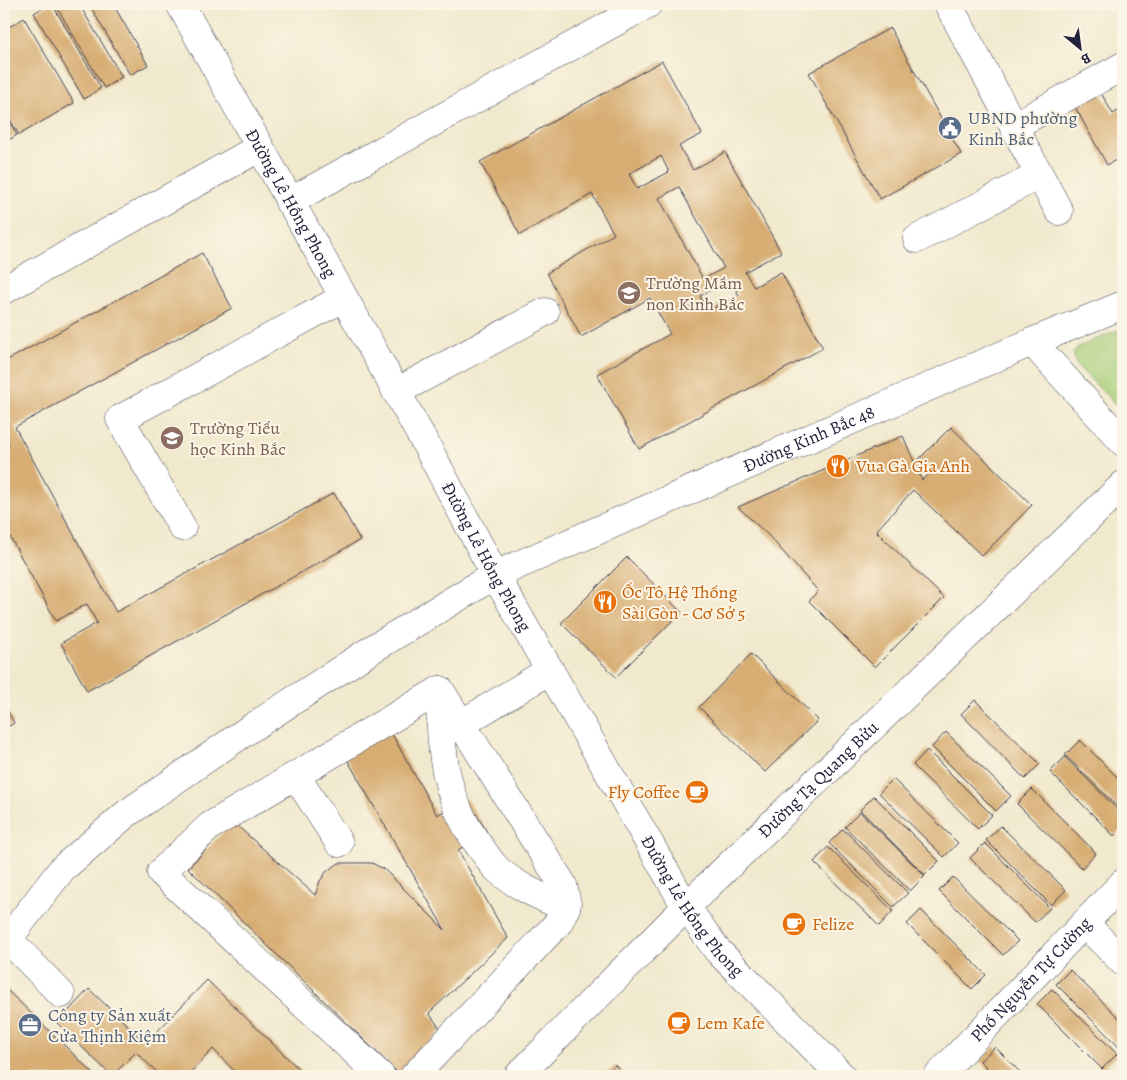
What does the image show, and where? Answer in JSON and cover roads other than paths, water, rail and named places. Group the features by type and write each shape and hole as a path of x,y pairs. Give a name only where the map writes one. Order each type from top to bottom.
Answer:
{"street":[{"name":"Đường Lê Hồng Phong","path":"180,4 496,575 686,907 718,951 842,1076"},
{"path":"289,202 648,4"},
{"path":"948,4 1059,211"},
{"path":"1014,126 1123,66"},
{"path":"4,290 260,148"},
{"path":"917,239 1039,174"},
{"path":"182,527 120,419 343,298"},
{"name":"Đường Kinh Bắc 48","path":"61,994 8,939 62,869 126,814 245,732 374,648 496,575 1032,342 1123,305"},
{"path":"396,392 545,312"},
{"path":"1032,342 1123,442"},
{"name":"Đường Tạ Quang Bửu","path":"518,1076 686,907 1123,485"},
{"path":"462,723 550,670"},
{"path":"414,1076 559,922 568,904 563,885 440,690"},
{"path":"381,1076 161,872 210,826 440,690"},
{"path":"440,690 440,734 444,762 450,794 460,816 495,868 523,887 566,908"},
{"path":"296,776 339,843"},
{"name":"Phố Nguyễn Tự Cường","path":"938,1076 1123,883"},
{"path":"1085,924 1123,962"}],"place":[{"name":"UBND phường Kinh Bắc","path":"950,128"},
{"name":"Trường Mầm non Kinh Bắc","path":"629,293"},
{"name":"Trường Tiểu học Kinh Bắc","path":"172,438"},
{"name":"Vua Gà Gia Anh","path":"838,466"},
{"name":"Ốc Tô Hệ Thống Sài Gòn - Cơ Sở 5","path":"605,602"},
{"name":"Fly Coffee","path":"697,792"},
{"name":"Felize","path":"794,924"},
{"name":"Lem Kafe","path":"679,1023"},
{"name":"Công ty Sản xuất Cửa Thịnh Kiệm","path":"30,1025"}]}
